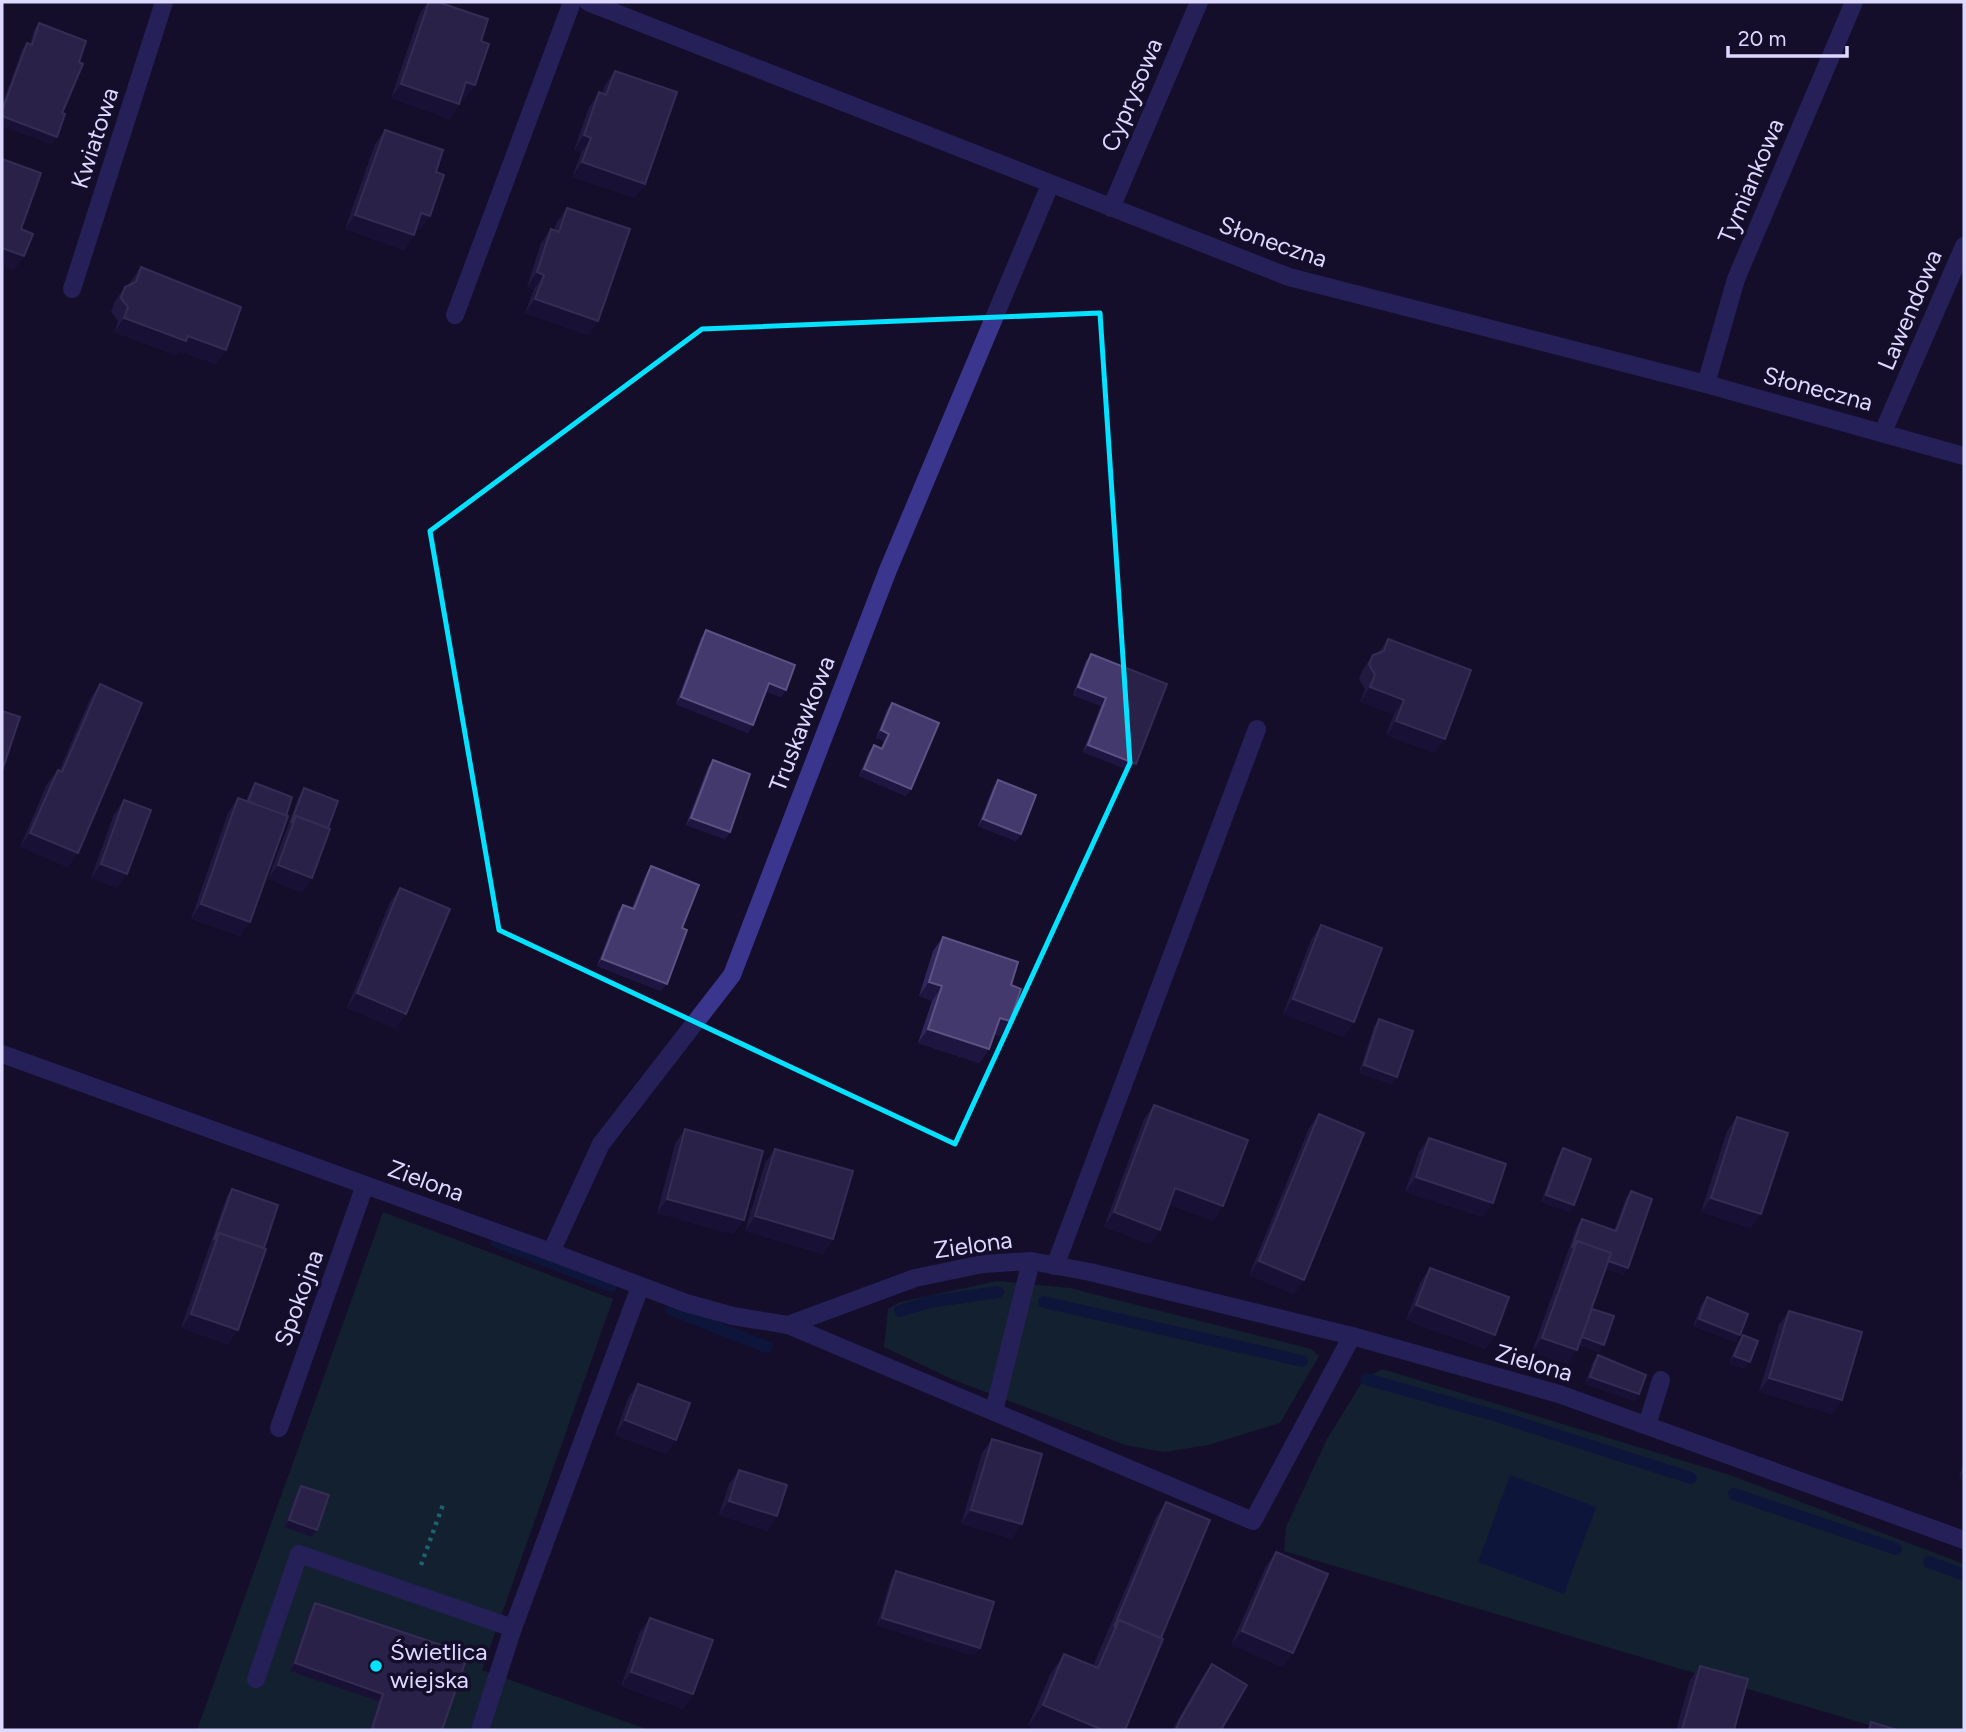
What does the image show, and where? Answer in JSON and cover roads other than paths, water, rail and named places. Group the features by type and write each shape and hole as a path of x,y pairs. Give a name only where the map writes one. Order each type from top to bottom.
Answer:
{"street":[{"name":"Kwiatowa","path":"72,289 164,2"},
{"path":"455,315 572,2"},
{"name":"Słoneczna","path":"588,2 1289,277 1706,384 1964,456"},
{"name":"Cyprysowa","path":"1111,208 1199,2"},
{"name":"Tymiankowa","path":"1706,384 1736,279 1854,2"},
{"name":"Truskawkowa","path":"551,1252 601,1144 732,975 888,570 1050,185"},
{"name":"Lawendowa","path":"1884,432 1964,246"},
{"path":"1055,1266 1257,729"},
{"name":"Zielona","path":"2,1054 551,1252 640,1287 733,1316 788,1325 915,1278 983,1264 1031,1261 1352,1336 1559,1394 1964,1540"},
{"name":"Spokojna","path":"279,1428 365,1185"},
{"path":"994,1411 1031,1261"},
{"path":"480,1730 513,1629 640,1287"},
{"path":"788,1325 1253,1521 1352,1336"},
{"path":"1647,1426 1661,1380"},
{"path":"256,1679 299,1554 513,1629"}],"water":[{"path":"1510,1475 1596,1507 1564,1594 1478,1562"}],"waterway":[{"path":"497,1242 611,1286"},
{"path":"900,1311 929,1302 998,1292"},
{"path":"1044,1302 1302,1361"},
{"path":"672,1310 767,1347"},
{"path":"1366,1379 1497,1416 1691,1478"},
{"path":"1734,1494 1896,1549"},
{"path":"1929,1562 1964,1575"}],"place":[{"name":"Świetlica wiejska","path":"376,1666"}]}
